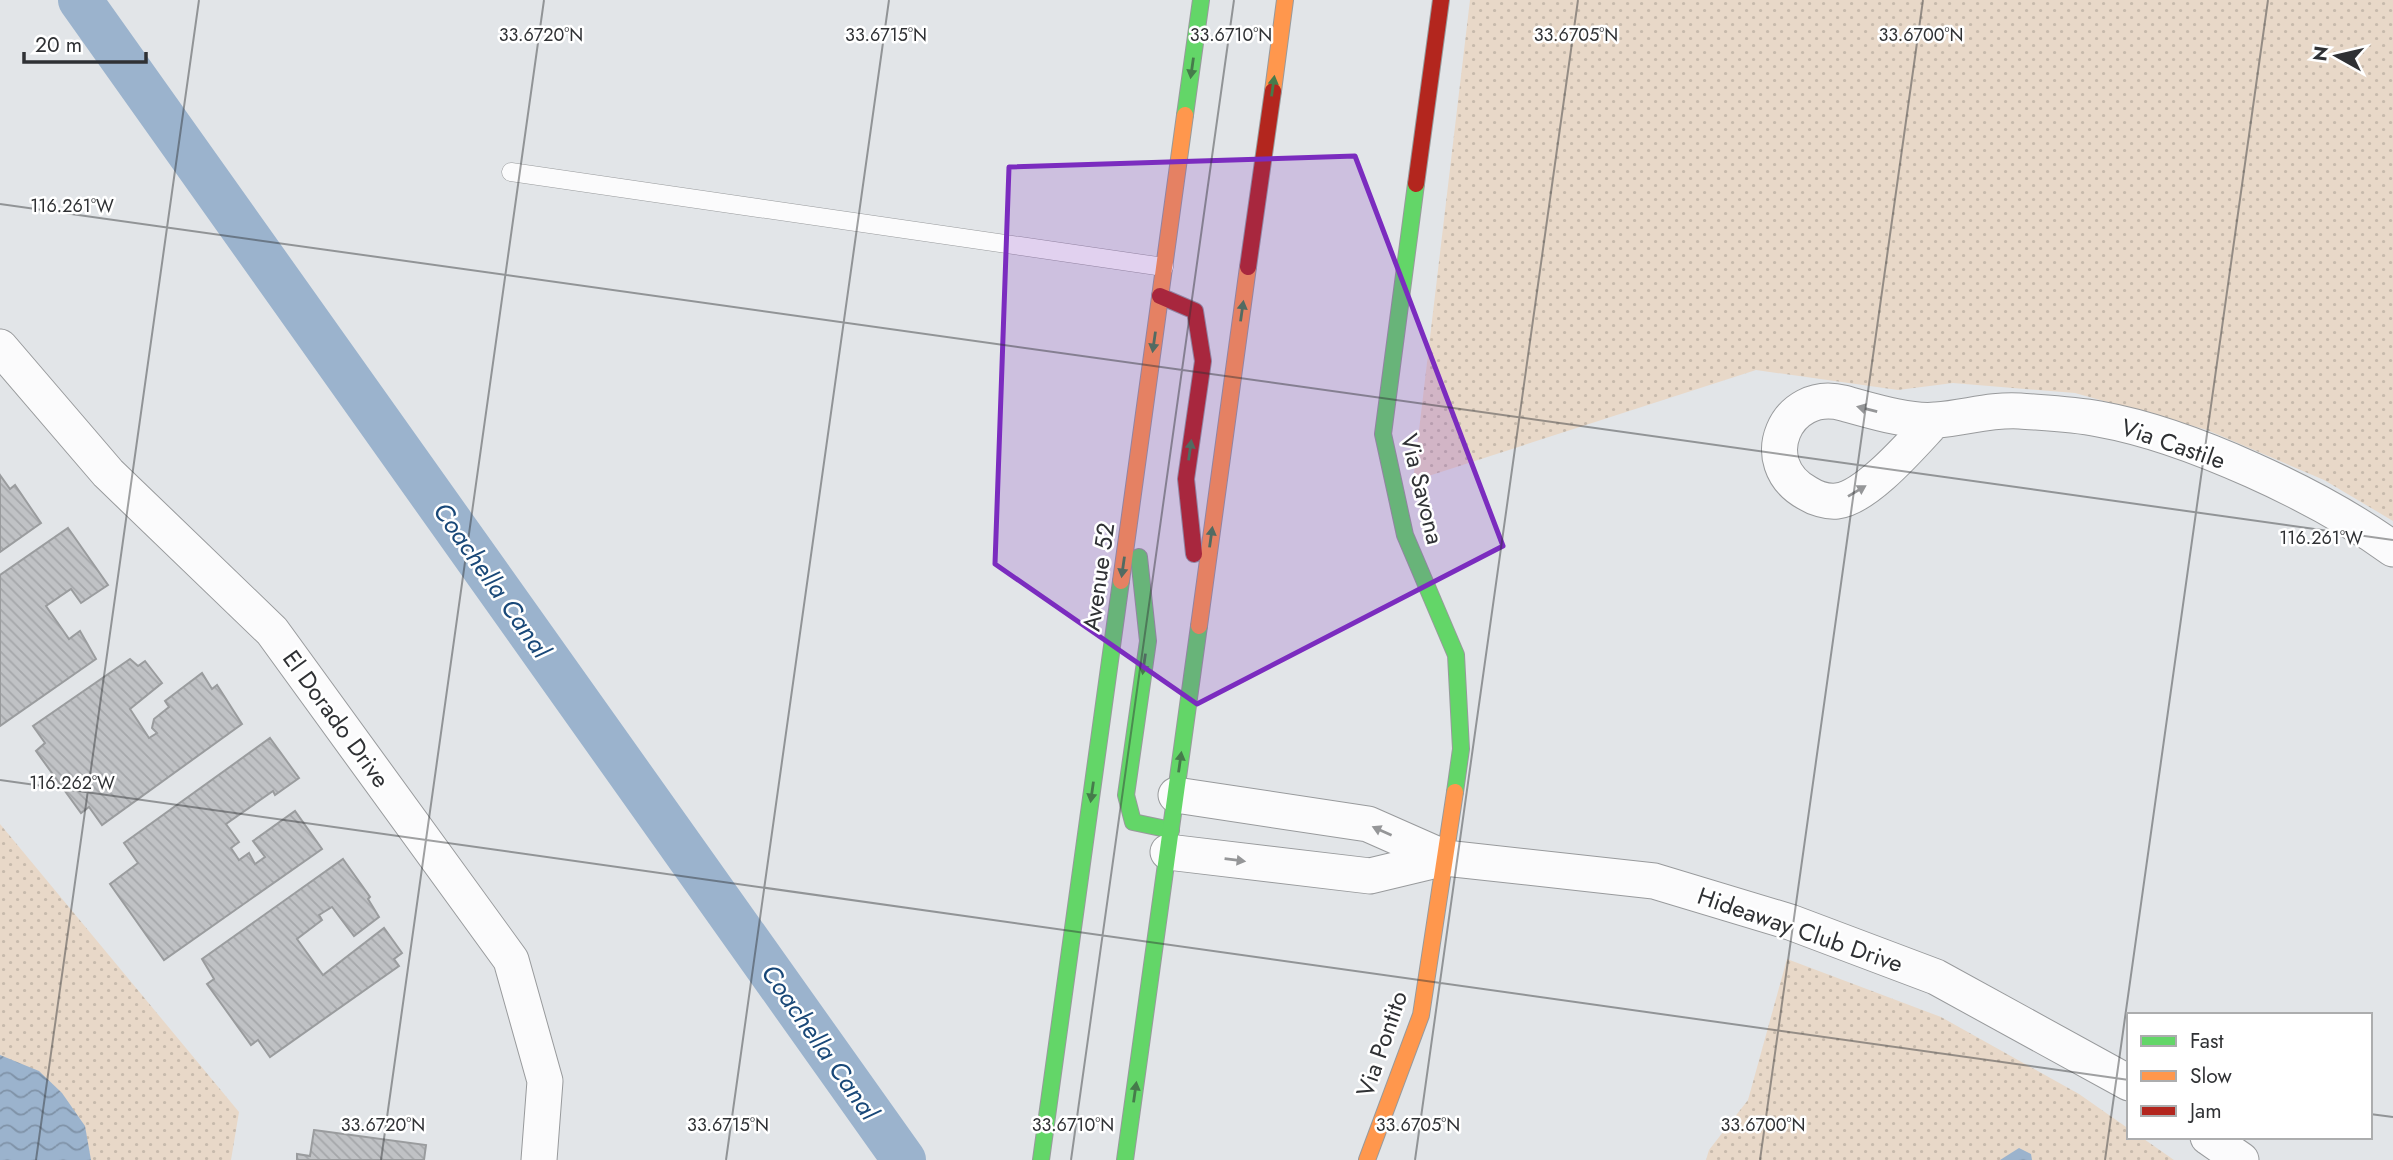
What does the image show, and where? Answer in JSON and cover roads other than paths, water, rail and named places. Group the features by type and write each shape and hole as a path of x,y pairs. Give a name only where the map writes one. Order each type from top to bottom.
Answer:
{"main road":[{"name":"Avenue 52","path":"1041,1160 1201,0"},
{"path":"1125,1160 1285,0"},
{"name":"Via Savona","path":"1441,0 1383,434 1405,535 1456,655 1461,749 1445,858"},
{"path":"1160,296 1195,311 1203,361 1186,479 1200,616"},
{"path":"1132,499 1148,641 1126,795 1133,822 1169,841"},
{"name":"Via Pontito","path":"1367,1160 1421,1015 1445,858"}],"street":[{"name":"El Dorado Drive","path":"0,347 108,473 272,631 511,960 545,1081 539,1160"},
{"name":"Via Castile","path":"1934,421 1977,412 2016,411 2100,419 2204,450 2353,520 2393,549"},
{"name":"Hideaway Club Drive","path":"1176,794 1367,824 1445,858 1654,881 1790,922 1936,977 2127,1082"},
{"name":"Hideaway Club Drive","path":"1169,841 1370,876 1445,858"},
{"path":"2211,1139 2241,1160"}],"lane":[{"path":"511,172 1164,267"}],"water":[{"path":"0,1055 39,1071 62,1093 85,1126 91,1160 0,1160"},
{"path":"2019,1148 2031,1154 2032,1160 2000,1160"}],"waterway":[{"name":"Coachella Canal","path":"80,0 904,1160"}]}
